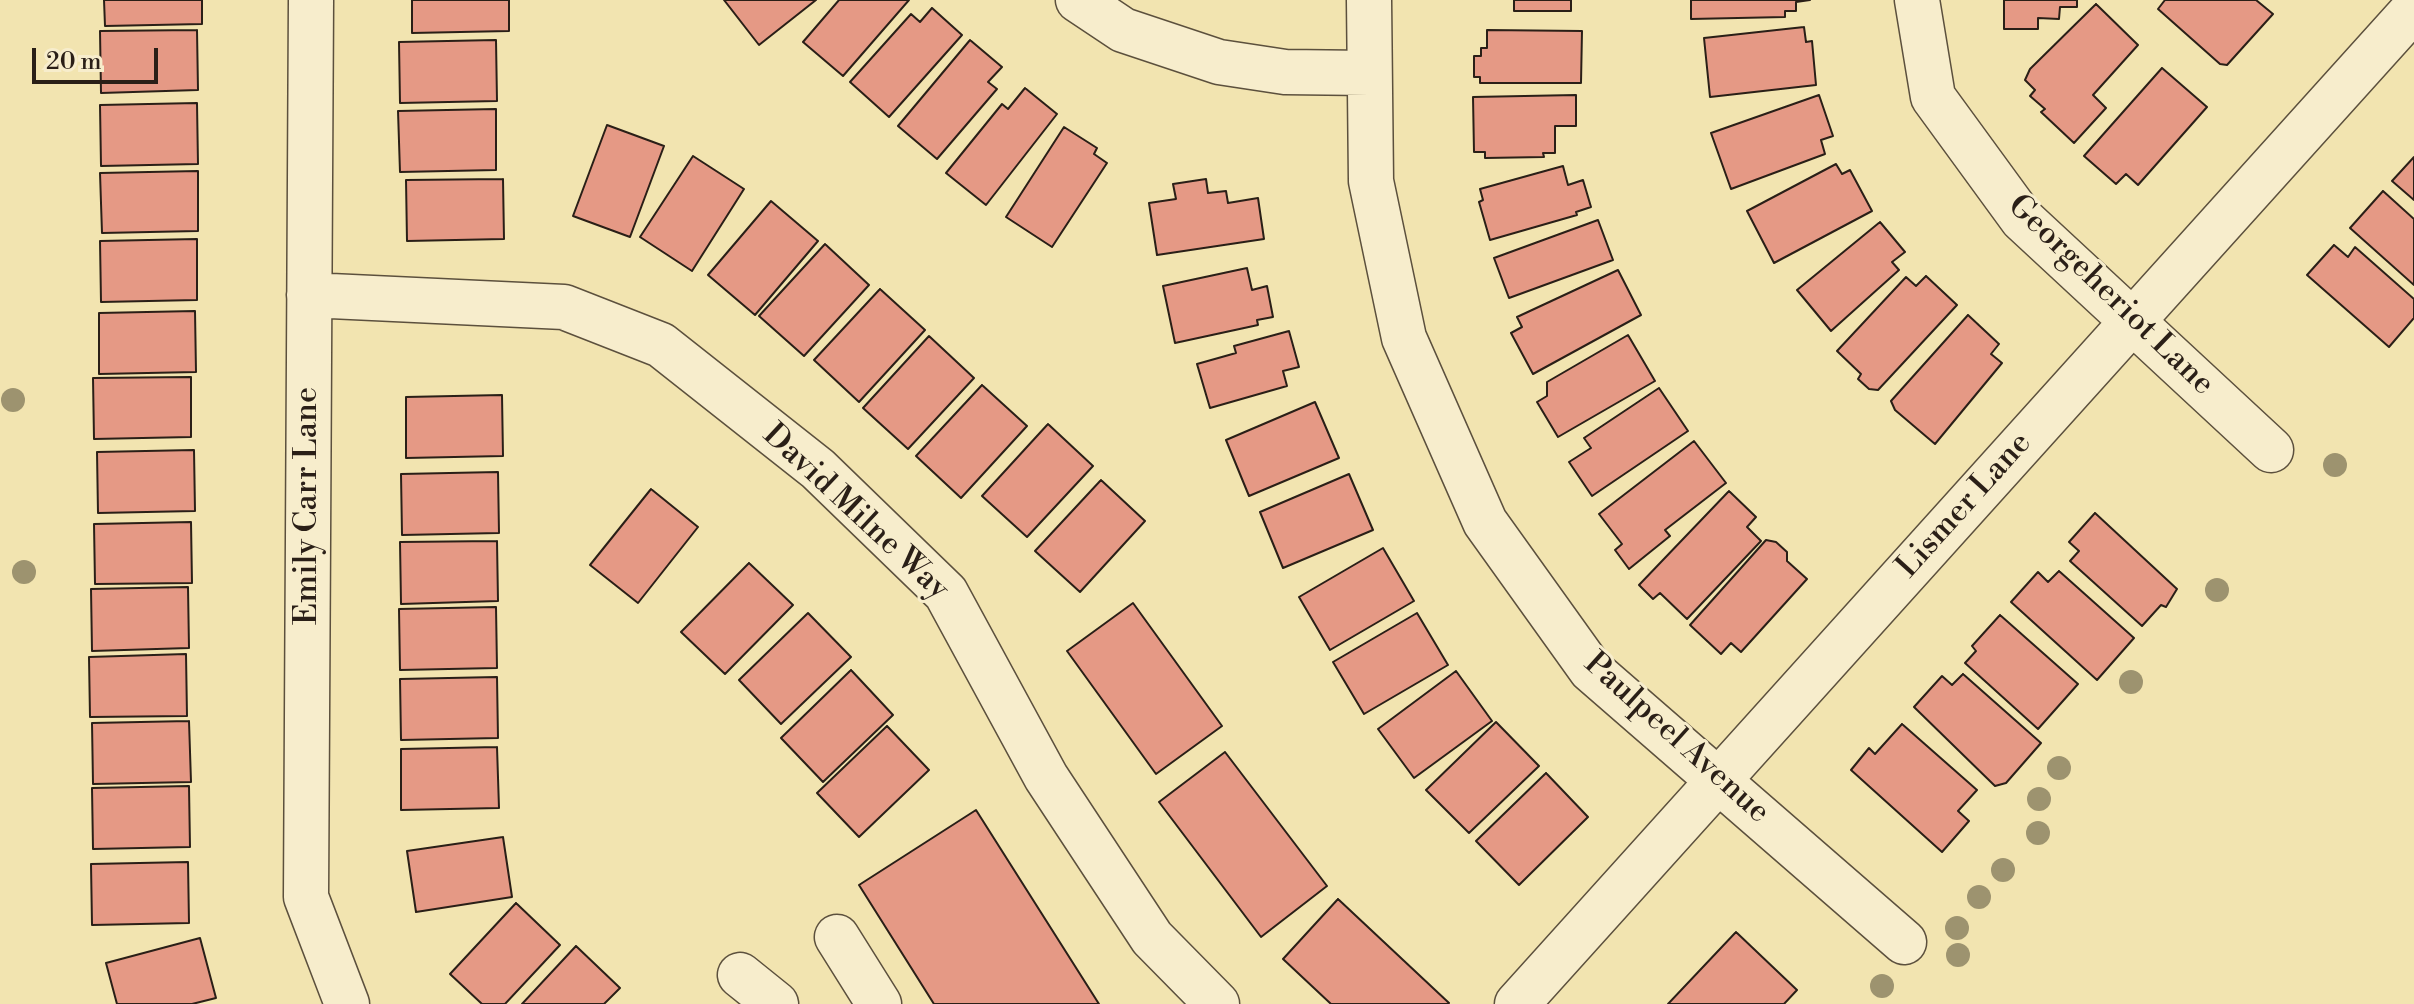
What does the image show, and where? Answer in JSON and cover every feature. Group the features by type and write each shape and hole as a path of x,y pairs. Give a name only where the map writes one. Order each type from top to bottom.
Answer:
{"street":[{"name":"Emily Carr Lane","path":"311,0 306,897 347,1004"},
{"path":"1078,0 1123,30 1219,62 1285,72 1369,73"},
{"name":"Paulpeel Avenue","path":"1369,0 1371,181 1404,338 1485,522 1591,670 1904,942"},
{"name":"Georgeheriot Lane","path":"1917,0 1933,97 2022,219 2271,450"},
{"name":"Lismer Lane","path":"1517,1004 2414,9"},
{"name":"David Milne Way","path":"309,295 564,307 661,345 818,469 946,593 1046,777 1152,938 1217,1004"},
{"path":"837,937 879,1004"},
{"path":"740,975 776,1004"}],"building":[{"path":"104,0 202,0 202,24 105,26"},
{"path":"412,0 509,0 509,31 412,33"},
{"path":"724,0 816,0 759,45"},
{"path":"839,0 909,0 843,76 803,42"},
{"path":"1514,0 1571,0 1571,11 1514,11"},
{"path":"1691,0 1810,0 1796,2 1796,11 1785,11 1785,17 1691,19"},
{"path":"2004,0 2077,0 2077,7 2060,7 2059,19 2038,18 2038,29 2004,29"},
{"path":"2165,0 2256,0 2273,14 2227,65 2220,64 2158,9"},
{"path":"2096,4 2138,45 2093,95 2106,108 2074,143 2041,112 2045,109 2030,96 2035,90 2025,80 2030,69"},
{"path":"932,8 962,35 889,117 850,82 911,14 920,22"},
{"path":"1804,27 1806,42 1812,41 1816,85 1710,97 1704,38"},
{"path":"197,30 198,90 101,93 100,31"},
{"path":"1487,30 1582,31 1581,83 1480,83 1480,77 1474,77 1474,56 1481,56 1481,48 1487,48"},
{"path":"496,40 497,101 400,103 399,42"},
{"path":"970,40 1002,67 988,82 997,89 937,159 898,126"},
{"path":"2162,68 2207,107 2138,185 2126,174 2116,184 2084,156"},
{"path":"1025,88 1057,114 986,205 946,173 1002,104 1008,109"},
{"path":"1576,95 1576,126 1555,126 1555,153 1543,153 1544,157 1485,158 1485,152 1474,152 1473,97"},
{"path":"1819,95 1833,136 1821,140 1825,154 1731,189 1711,133"},
{"path":"197,103 198,164 101,166 100,105"},
{"path":"496,109 496,170 400,172 398,111"},
{"path":"607,125 664,146 630,237 573,216"},
{"path":"1064,127 1097,148 1094,154 1107,163 1052,247 1006,217"},
{"path":"693,156 744,189 692,271 640,237"},
{"path":"2414,157 2414,200 2392,181"},
{"path":"1836,164 1842,174 1850,170 1872,211 1774,263 1747,211"},
{"path":"1563,166 1568,185 1583,180 1591,207 1576,212 1577,215 1490,240 1479,202 1483,200 1480,189"},
{"path":"198,171 198,231 102,233 100,173"},
{"path":"503,179 504,239 407,241 406,180"},
{"path":"1206,179 1208,193 1226,191 1228,203 1258,198 1264,239 1157,255 1149,203 1176,199 1173,184"},
{"path":"2383,191 2414,219 2414,285 2350,228"},
{"path":"771,201 818,241 755,315 708,275"},
{"path":"1598,220 1613,260 1509,298 1494,258"},
{"path":"1880,222 1905,252 1892,262 1899,270 1831,331 1797,290"},
{"path":"197,239 197,300 101,302 100,241"},
{"path":"825,244 869,285 804,356 759,316"},
{"path":"2334,245 2348,257 2355,247 2414,299 2414,318 2389,347 2307,275"},
{"path":"1247,268 1252,290 1267,286 1273,317 1257,320 1258,325 1175,343 1163,286"},
{"path":"1618,270 1641,315 1533,374 1511,333 1522,327 1517,317"},
{"path":"1926,276 1957,305 1878,390 1869,389 1858,379 1861,374 1837,351 1906,277 1916,286"},
{"path":"880,289 925,330 859,402 814,360"},
{"path":"195,311 196,372 99,374 99,313"},
{"path":"1968,315 1999,344 1991,354 2002,363 1935,444 1895,410 1891,401"},
{"path":"1289,331 1299,367 1283,371 1287,386 1210,408 1197,364 1236,353 1234,346"},
{"path":"1628,335 1655,381 1558,437 1537,402 1547,396 1547,382"},
{"path":"929,336 974,378 908,449 863,408"},
{"path":"191,377 191,437 94,439 93,378"},
{"path":"982,385 1027,426 961,498 916,456"},
{"path":"1659,388 1688,431 1592,496 1569,462 1591,448 1584,438"},
{"path":"502,395 503,456 406,458 406,397"},
{"path":"1315,402 1339,458 1249,496 1226,440"},
{"path":"1048,424 1093,466 1027,537 982,496"},
{"path":"1694,441 1726,483 1665,530 1670,536 1629,569 1615,550 1622,544 1599,514"},
{"path":"194,450 195,511 98,513 97,452"},
{"path":"498,472 499,533 402,535 401,474"},
{"path":"1349,474 1373,530 1283,568 1260,512"},
{"path":"1101,480 1145,521 1080,592 1035,551"},
{"path":"651,489 698,527 638,603 590,565"},
{"path":"1729,491 1756,517 1747,527 1761,541 1687,619 1660,593 1653,599 1639,585"},
{"path":"2095,513 2177,589 2166,607 2161,605 2142,626 2070,561 2079,551 2069,542"},
{"path":"191,522 192,583 95,584 94,524"},
{"path":"1766,540 1776,542 1787,552 1787,561 1807,579 1741,652 1731,643 1721,654 1690,625"},
{"path":"497,541 498,601 401,604 400,542"},
{"path":"1383,548 1414,601 1330,650 1299,597"},
{"path":"749,563 793,605 725,674 681,632"},
{"path":"2059,571 2134,638 2097,680 2011,602 2038,572 2048,582"},
{"path":"188,587 189,648 92,651 91,589"},
{"path":"1133,603 1222,726 1156,774 1067,651"},
{"path":"496,607 497,668 400,670 399,609"},
{"path":"808,613 851,657 781,724 739,680"},
{"path":"1417,613 1448,665 1364,714 1333,662"},
{"path":"2000,615 2078,684 2038,729 1965,663 1976,651 1972,646"},
{"path":"186,654 187,716 90,717 89,657"},
{"path":"851,670 893,715 823,782 781,738"},
{"path":"1456,671 1492,721 1414,778 1378,729"},
{"path":"1963,674 2041,743 2006,783 1995,786 1914,707 1942,676 1952,685"},
{"path":"497,677 498,738 401,740 400,679"},
{"path":"189,721 191,782 93,784 92,723"},
{"path":"1496,722 1539,766 1469,833 1426,790"},
{"path":"1902,724 1977,790 1958,811 1969,821 1942,852 1851,770 1869,748 1875,754"},
{"path":"887,726 929,770 859,837 817,793"},
{"path":"497,747 499,808 401,810 401,749"},
{"path":"1225,752 1327,886 1261,937 1159,802"},
{"path":"1546,773 1588,817 1519,885 1476,841"},
{"path":"189,786 190,847 93,849 92,788"},
{"path":"976,810 1099,1004 934,1004 859,885"},
{"path":"503,837 512,897 416,912 407,851"},
{"path":"188,862 189,923 92,925 91,864"},
{"path":"1338,899 1449,1003 1331,1004 1283,959"},
{"path":"516,903 560,945 505,1004 482,1004 450,974"},
{"path":"1736,932 1797,990 1784,1004 1668,1004"},
{"path":"200,938 216,998 192,1004 117,1004 106,963"},
{"path":"576,946 620,988 604,1004 522,1004"}]}
